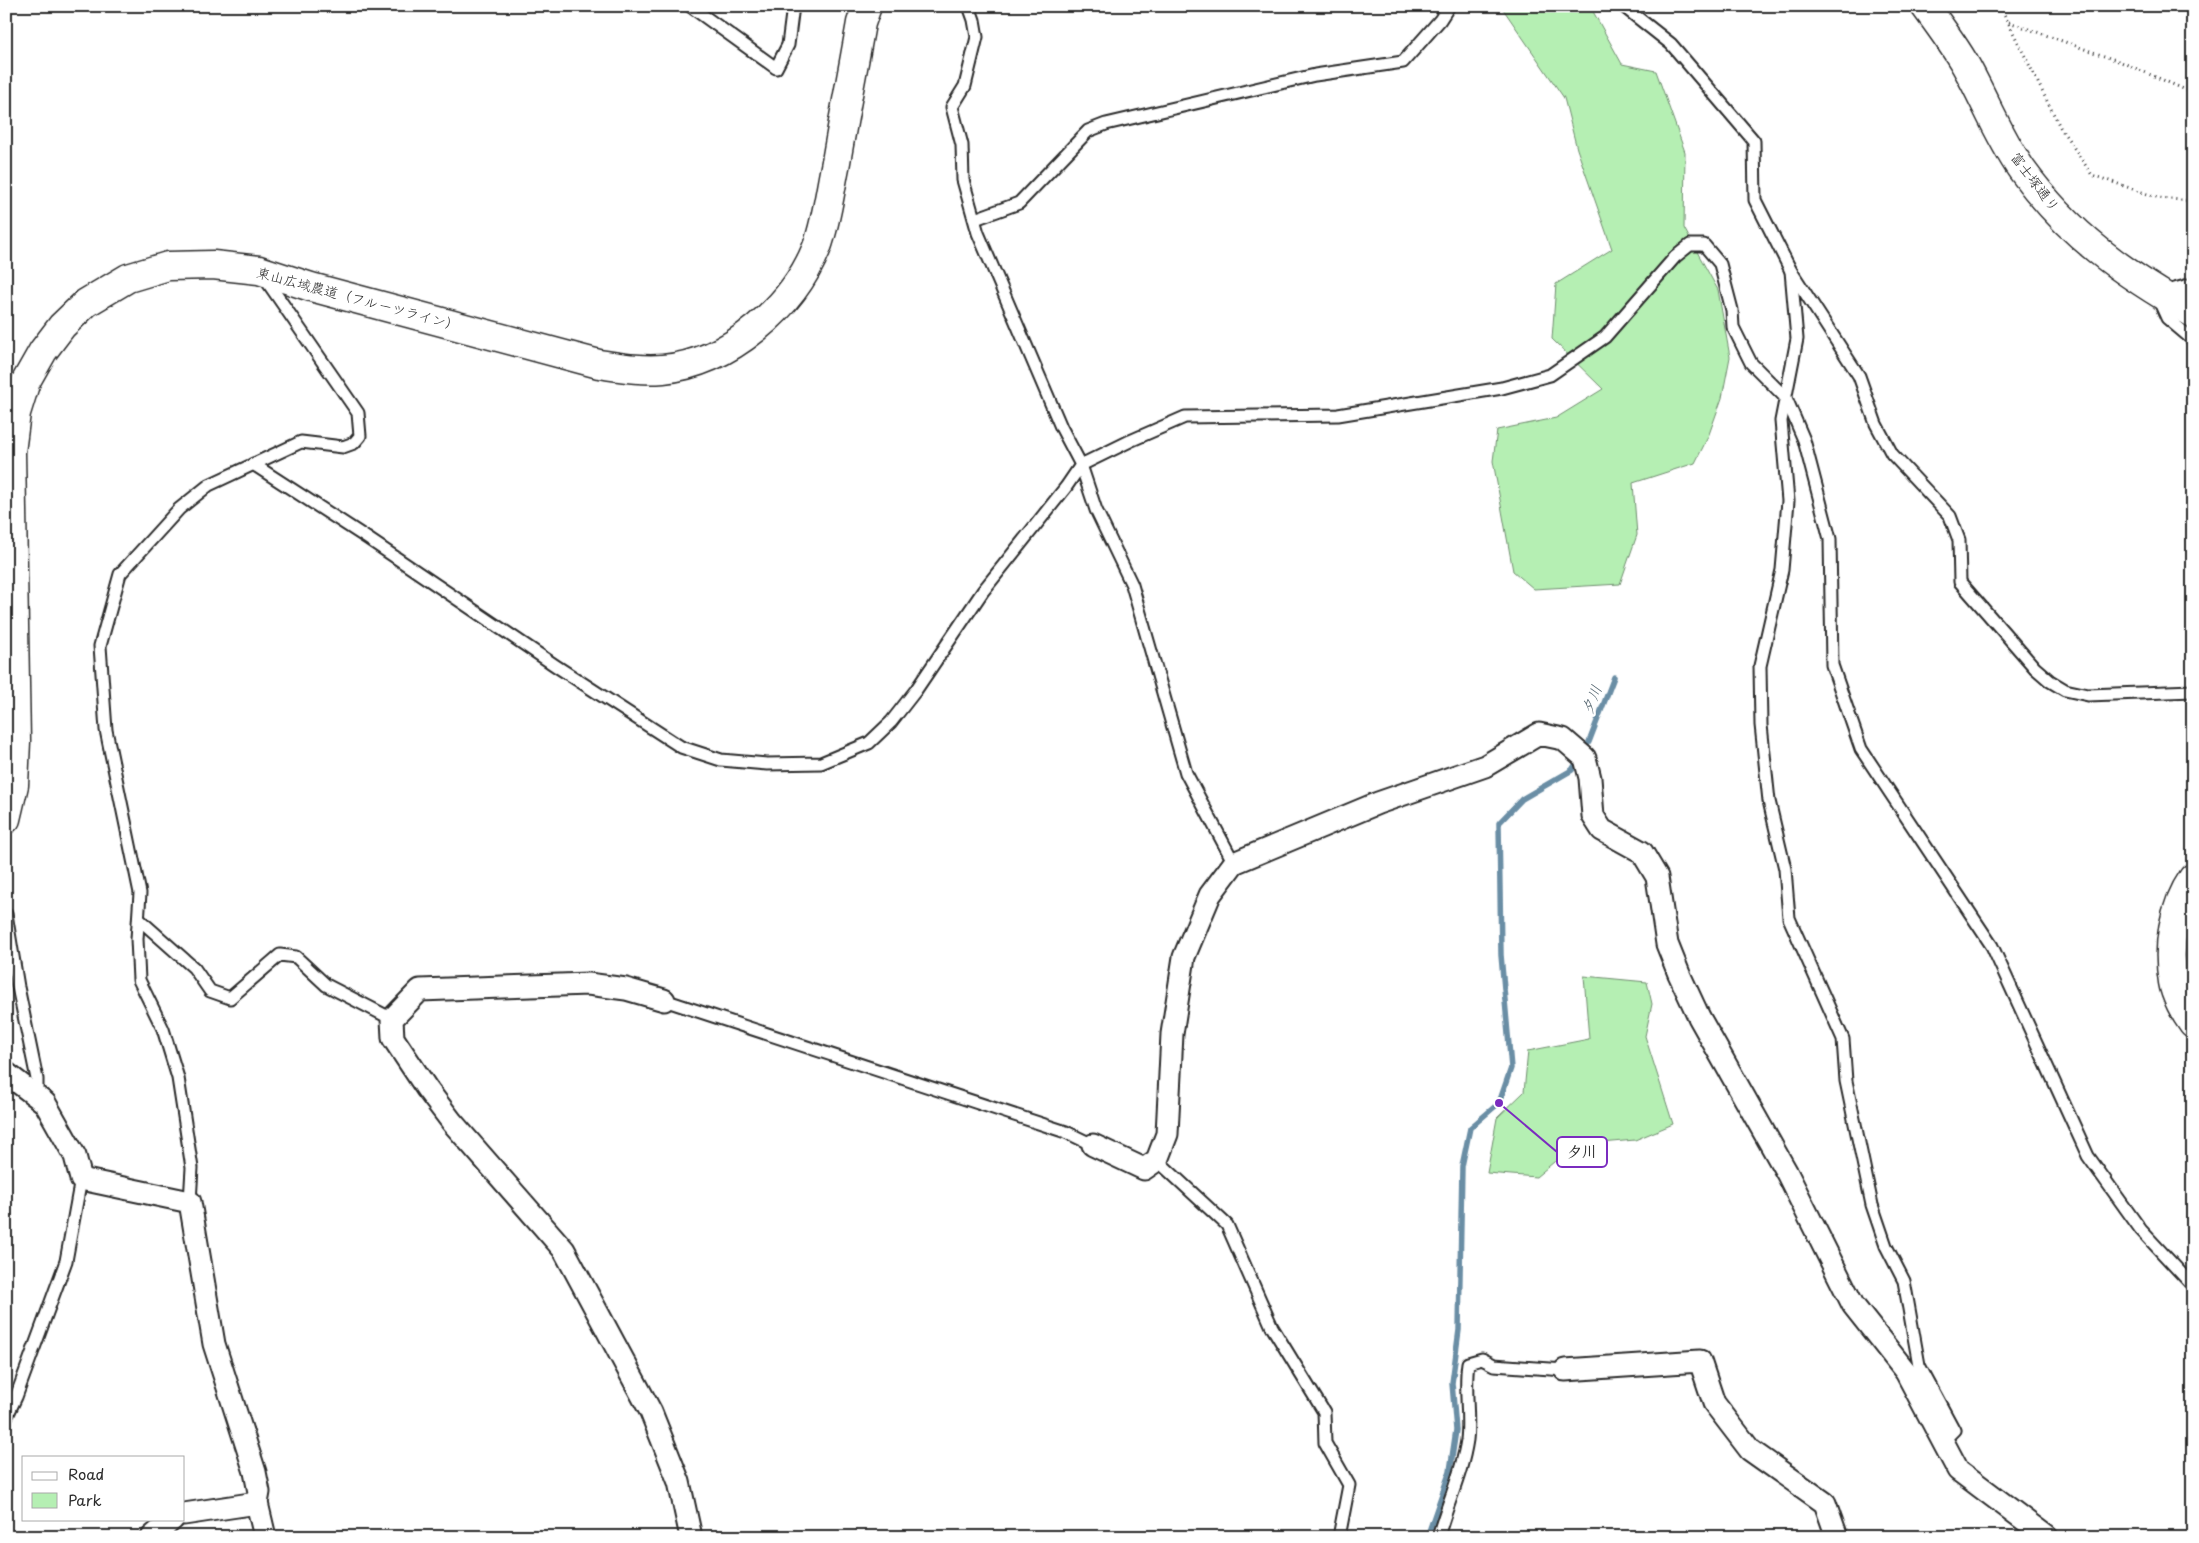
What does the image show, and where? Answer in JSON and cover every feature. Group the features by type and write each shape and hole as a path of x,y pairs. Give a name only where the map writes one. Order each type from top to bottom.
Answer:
{"street":[{"name":"東山広域農道（フルーツライン）","path":"6,819 14,785 16,741 11,452 16,413 26,381 43,351 62,326 86,303 128,278 168,266 213,265 259,270 311,287 599,364 631,369 664,369 696,361 728,346 757,329 778,308 801,279 817,247 826,215 861,23 867,6"},
{"name":"富士塚通り","path":"1925,6 1966,66 1992,119 2022,170 2056,210 2086,242 2159,294 2193,313"},
{"path":"2159,294 2193,289"},
{"path":"1093,1145 1144,1169 1157,1160 1168,1134 1172,1034 1184,957 1210,895 1234,863 1378,803 1484,766 1539,734 1563,739 1584,758 1590,778 1593,816 1602,830 1642,852 1657,877 1667,944 1699,1017 1787,1173 1853,1305 1906,1372 1944,1440 1958,1470 2047,1537"},
{"path":"2193,878 2176,910 2171,943 2173,983 2193,1024"},
{"path":"664,1000 626,988 588,984 420,990 392,1019 393,1038 427,1090 452,1122 564,1250 651,1412 679,1482 691,1537"},
{"path":"6,1072 37,1095 45,1104 75,1156 81,1179 190,1202 214,1344 255,1472 259,1492 257,1502 265,1537"},
{"path":"1565,1370 1700,1361 1714,1403 1750,1450 1825,1503 1837,1537"},
{"path":"185,1514 257,1502"},
{"path":"152,1537 172,1520"}],"lane":[{"path":"690,6 776,68 788,45 793,6"},
{"path":"969,6 977,38 965,86 952,106 962,145 963,180 978,233 1061,427 1081,465 1096,510 1132,585 1186,774 1234,863"},
{"path":"975,219 1019,203 1088,131 1106,124 1315,75 1403,62 1450,6"},
{"path":"1623,6 1671,44 1754,142 1756,200 1792,271 1859,376 1876,424 1892,454 1950,516 1959,540 1960,582 2035,668 2050,681 2065,690 2088,695 2193,691"},
{"path":"253,464 681,747 721,760 767,764 821,763 869,743 891,722 916,690 983,591 1081,465 1185,417 1338,415 1502,388 1550,375 1605,337 1675,257 1690,245 1704,245 1720,264 1732,310 1733,327 1750,363 1786,398 1804,440 1830,539 1832,665 1861,748 1992,946 2088,1156 2141,1230 2193,1286"},
{"path":"190,1202 192,1168 178,1078 163,1029 139,980 137,939 140,920 140,893 106,730 100,646 120,574 179,509 208,486 301,442 343,447 354,444 360,436 358,413 259,270"},
{"path":"1792,271 1797,340 1781,421 1788,501 1782,570 1760,666 1761,725 1769,800 1785,869 1789,918 1843,1039 1846,1081 1872,1205 1886,1246 1904,1281 1919,1365 1954,1430 1944,1440"},
{"path":"2159,294 2167,318 2193,340"},
{"path":"6,914 18,987 37,1079 37,1095"},
{"path":"140,920 194,968 210,991 230,998 280,955 296,957 326,986 392,1019"},
{"path":"664,1000 1066,1132 1093,1145"},
{"path":"1157,1160 1227,1225 1272,1327 1324,1412 1325,1443 1349,1485 1339,1537"},
{"path":"6,1418 16,1397 66,1261 81,1179"},
{"path":"1438,1537 1458,1479 1467,1439 1465,1381 1468,1363 1482,1359 1494,1365 1565,1370"}],"path":[{"path":"2000,6 2060,127 2092,175 2159,198 2193,201"},
{"path":"2009,22 2121,62 2193,92"}],"green space":[{"path":"1501,6 1590,6 1622,64 1656,71 1685,152 1684,228 1718,290 1730,357 1722,398 1708,437 1695,463 1633,483 1637,535 1620,584 1534,589 1513,571 1493,461 1497,430 1556,418 1603,389 1552,339 1556,284 1612,249 1577,149 1564,98"},
{"path":"1584,976 1647,982 1652,1004 1645,1036 1673,1124 1635,1140 1602,1143 1560,1157 1536,1177 1487,1173 1497,1118 1524,1092 1528,1051 1589,1039"}],"waterway":[{"name":"夕川","path":"1584,751 1614,677"},
{"name":"夕川","path":"1427,1537 1450,1471 1456,1430 1452,1383 1459,1330 1462,1166 1470,1128 1499,1103 1511,1068 1501,955 1499,823 1522,799 1572,770 1579,759"}],"place":[{"name":"夕川","path":"1499,1103"}]}
